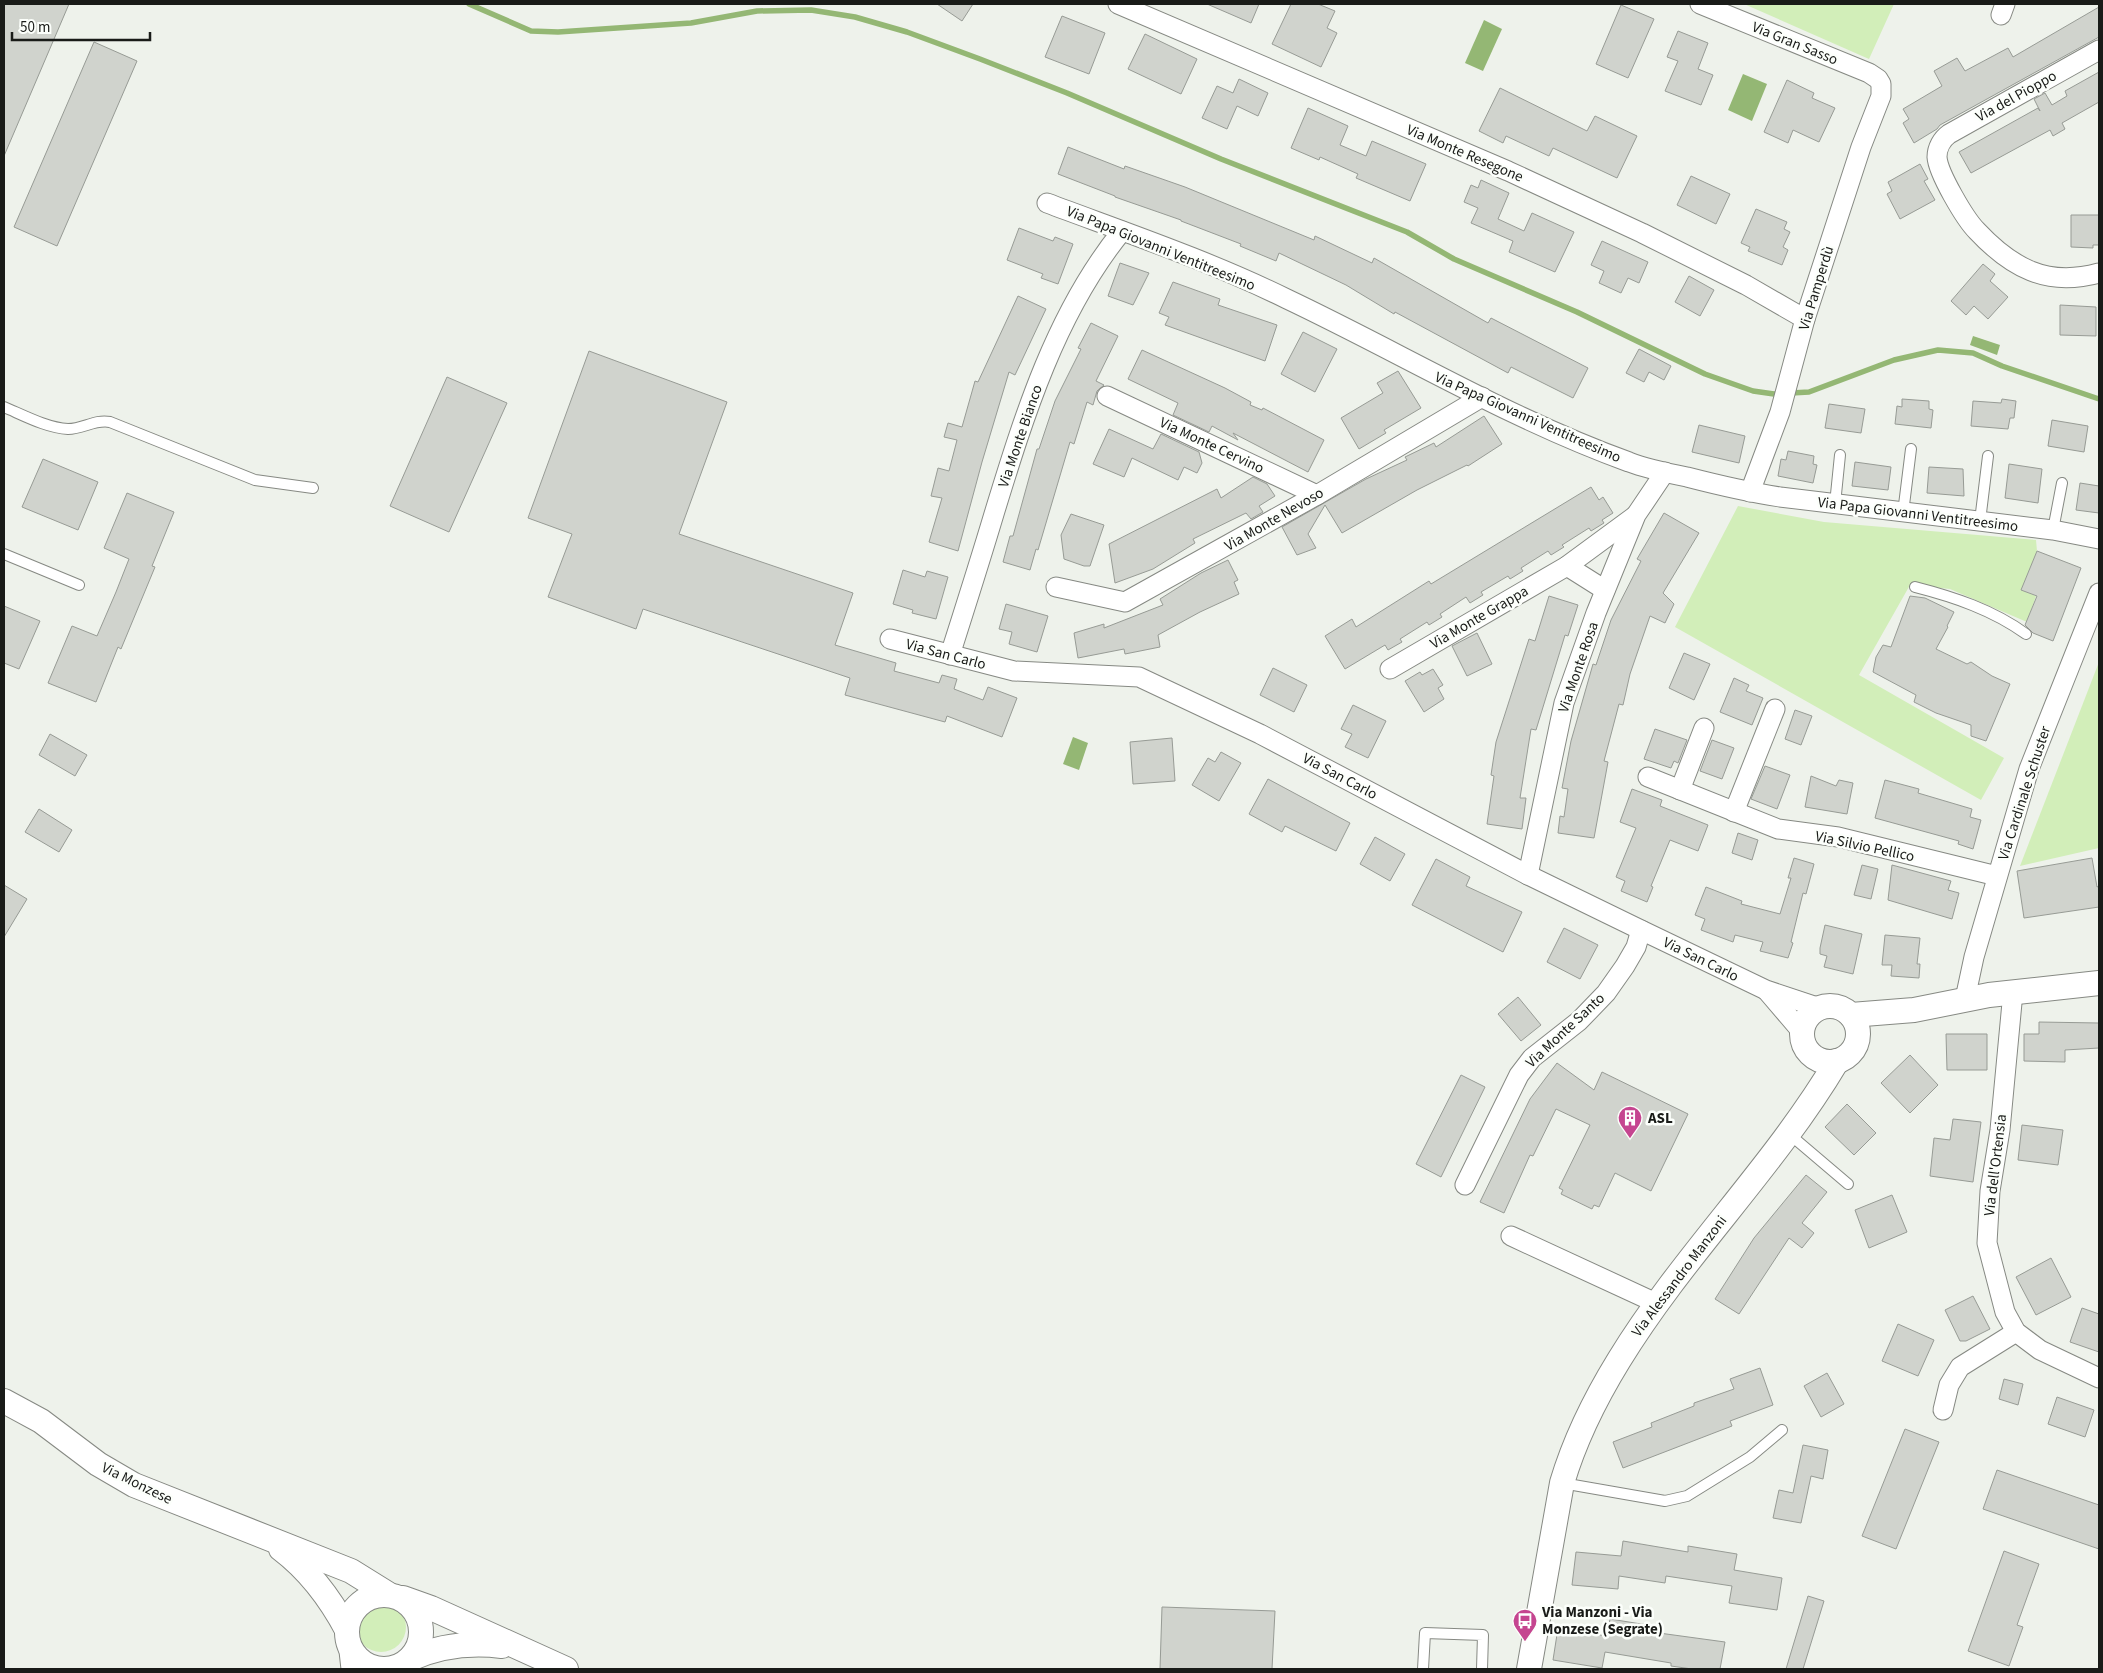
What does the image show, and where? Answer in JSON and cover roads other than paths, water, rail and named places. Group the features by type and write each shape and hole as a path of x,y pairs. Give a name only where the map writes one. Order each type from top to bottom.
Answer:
{"street":[{"name":"Via Monte Resegone","path":"1118,4 1508,171 1746,285 1805,320"},
{"name":"Via Gran Sasso","path":"1704,5 1869,73 1878,79 1881,84"},
{"name":"Via del Pioppo","path":"2099,50 1949,134 1943,139 1937,157 1938,163 1961,210 1976,230 2005,256 2025,268 2047,276 2069,278 2099,274"},
{"name":"Via Pamperdù","path":"1750,492 1782,405 1805,320 1861,147 1879,100 1881,84"},
{"name":"Via Papa Giovanni Ventitreesimo","path":"1047,203 1122,231 1285,298 1349,329 1406,361 1559,434 1631,463 1750,492 2053,530 2099,539"},
{"name":"Via Monte Bianco","path":"950,655 1013,452 1040,380 1064,324 1087,280 1105,252 1122,231"},
{"name":"Via Monte Cervino","path":"1108,396 1317,494"},
{"name":"Via Monte Nevoso","path":"1056,587 1125,602 1317,494 1482,397"},
{"name":"Via Monte Rosa","path":"1528,875 1564,703 1605,590 1636,515 1665,472"},
{"name":"Via Monte Grappa","path":"1390,669 1567,566 1636,515"},
{"path":"1567,566 1605,590"},
{"name":"Via Cardinale Schuster","path":"1965,999 1974,957 2029,769 2099,592"},
{"name":"Via San Carlo","path":"890,639 1014,671 1139,677 1260,734 1528,875 1641,930 1766,990 1820,1008"},
{"path":"1734,812 1775,709"},
{"path":"1680,790 1704,728"},
{"name":"Via Silvio Pellico","path":"1648,777 1778,829 1838,838 1997,876"},
{"name":"Via Monte Santo","path":"1465,1185 1519,1075 1532,1058 1579,1021 1606,993 1625,966 1641,930"},
{"path":"1836,1056 1805,1047 1802,1032 1808,1017 1826,1006 1837,1007 1851,1015 1914,1010 1965,999 2013,992 2099,984"},
{"name":"Via San Carlo","path":"1766,990 1802,1032"},
{"name":"Via dell'Ortensia","path":"2013,992 2000,1130 1990,1191 1987,1243 2005,1312 2016,1332 2040,1350 2099,1378"},
{"path":"1836,1056 1880,1024 1914,1010"},
{"path":"1836,1056 1858,1031 1851,1015"},
{"name":"Via Alessandro Manzoni","path":"1529,1669 1562,1483 1578,1437 1593,1405 1656,1303 1813,1101 1836,1056"},
{"path":"1511,1236 1656,1303"},
{"path":"1943,1410 1949,1385 1960,1367 2016,1332"},
{"name":"Via Monzese","path":"4,1401 41,1421 115,1475 152,1493 253,1533 283,1542 351,1571 394,1596 430,1608 566,1669"},
{"name":"Via Monzese","path":"253,1533 278,1548 304,1568 323,1590 348,1636"},
{"path":"348,1636 354,1653 363,1662 374,1668 387,1669 401,1665 419,1643 421,1625 417,1614 410,1604 394,1596 376,1595 365,1600 352,1613 348,1636 351,1669"},
{"name":"Via Monzese","path":"401,1665 439,1648 473,1644 507,1647 537,1656"}],"lane":[{"path":"4,408 69,429 102,421 110,422 255,480 313,488"},
{"path":"1903,512 1911,449"},
{"path":"1835,504 1840,455"},
{"path":"1980,521 1988,456"},
{"path":"2053,530 2062,483"},
{"path":"4,554 79,585"},
{"path":"1915,587 1950,596 2006,619 2026,634"},
{"path":"1791,1129 1848,1184"},
{"path":"1562,1483 1665,1501 1687,1496 1750,1457 1782,1430"},
{"path":"1423,1669 1425,1633 1483,1635 1482,1669"}],"waterway":[{"path":"469,4 531,31 558,32 691,23 757,11 811,10 855,17 907,32 980,59 1067,93 1221,159 1407,232 1454,259 1577,312 1705,374 1753,391 1774,394 1809,392 1894,360 1938,350 1973,353 2002,366 2099,399"}],"place":[{"name":"ASL","path":"1630,1139"},
{"name":"Via Manzoni - Via Monzese (Segrate)","path":"1525,1642"}]}
